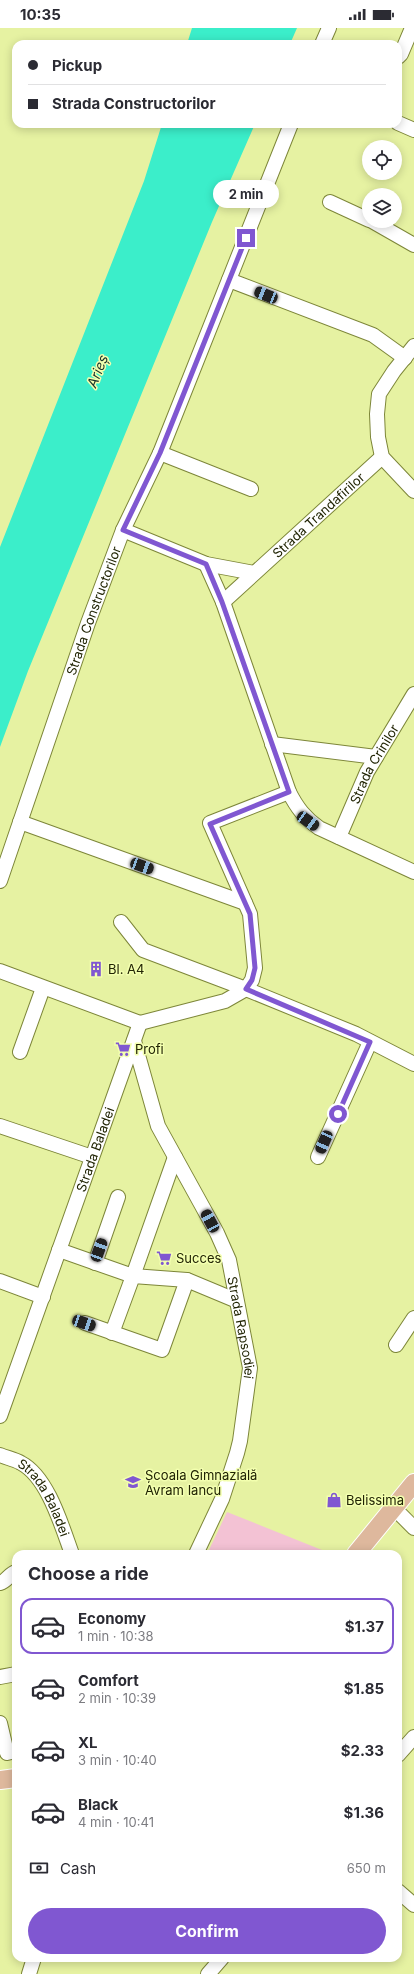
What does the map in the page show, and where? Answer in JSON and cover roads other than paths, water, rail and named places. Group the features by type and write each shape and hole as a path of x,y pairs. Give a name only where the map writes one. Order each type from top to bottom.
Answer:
{"main road":[{"path":"359,1550 414,1483"},
{"path":"0,1780 12,1778"}],"street":[{"path":"324,40 329,28"},
{"path":"402,52 412,28"},
{"path":"402,125 414,130"},
{"name":"Strada Constructorilor","path":"0,881 88,623 123,530 160,453 289,128"},
{"path":"330,202 362,217"},
{"path":"384,228 414,245"},
{"path":"229,280 373,335 405,358"},
{"path":"414,346 394,371 380,394 377,414 378,437 382,457 414,490"},
{"path":"160,453 251,489"},
{"name":"Strada Trandafirilor","path":"222,602 382,457"},
{"path":"123,530 206,564 254,573"},
{"path":"206,564 222,602 289,792 298,810 308,821 319,828 414,872"},
{"name":"Strada Crinilor","path":"339,837 367,772 414,694"},
{"path":"272,744 376,757"},
{"path":"0,971 140,1023 225,1001 246,989 252,980 255,968 250,914 210,824 289,792"},
{"path":"20,822 245,903"},
{"path":"121,922 143,950 246,989 370,1042 414,1064"},
{"path":"20,1052 43,988"},
{"name":"Strada Baladei","path":"0,1416 140,1023"},
{"name":"Strada Rapsodiei","path":"134,1041 158,1126 229,1260 250,1368 240,1441 222,1499 198,1550"},
{"path":"318,1157 370,1042"},
{"path":"0,1126 92,1157"},
{"path":"112,1333 175,1157"},
{"path":"95,1263 118,1197"},
{"path":"59,1250 133,1276 187,1280 236,1300"},
{"path":"84,1323 162,1350 187,1280"},
{"path":"0,1281 43,1297"},
{"path":"396,1345 414,1318"},
{"name":"Strada Baladei","path":"0,1455 21,1463 40,1481 52,1503 70,1550"},
{"path":"394,1508 414,1528"},
{"path":"0,1583 4,1582 12,1573"},
{"path":"0,1677 12,1675"},
{"path":"0,1723 7,1753 12,1752"},
{"path":"402,1750 414,1737"},
{"path":"402,1894 414,1905"},
{"path":"29,1974 33,1962"},
{"path":"208,1974 218,1962"}],"water":[{"path":"192,28 297,28 292,40 188,40"},
{"name":"Arieș","path":"161,128 253,128 212,222 28,671 0,747 0,547 144,181"}],"place":[{"name":"Bl. A4","path":"96,969"},
{"name":"Profi","path":"123,1049"},
{"name":"Succes","path":"164,1258"},
{"name":"Școala Gimnazială Avram Iancu","path":"133,1482"},
{"name":"Belissima","path":"334,1500"}]}
